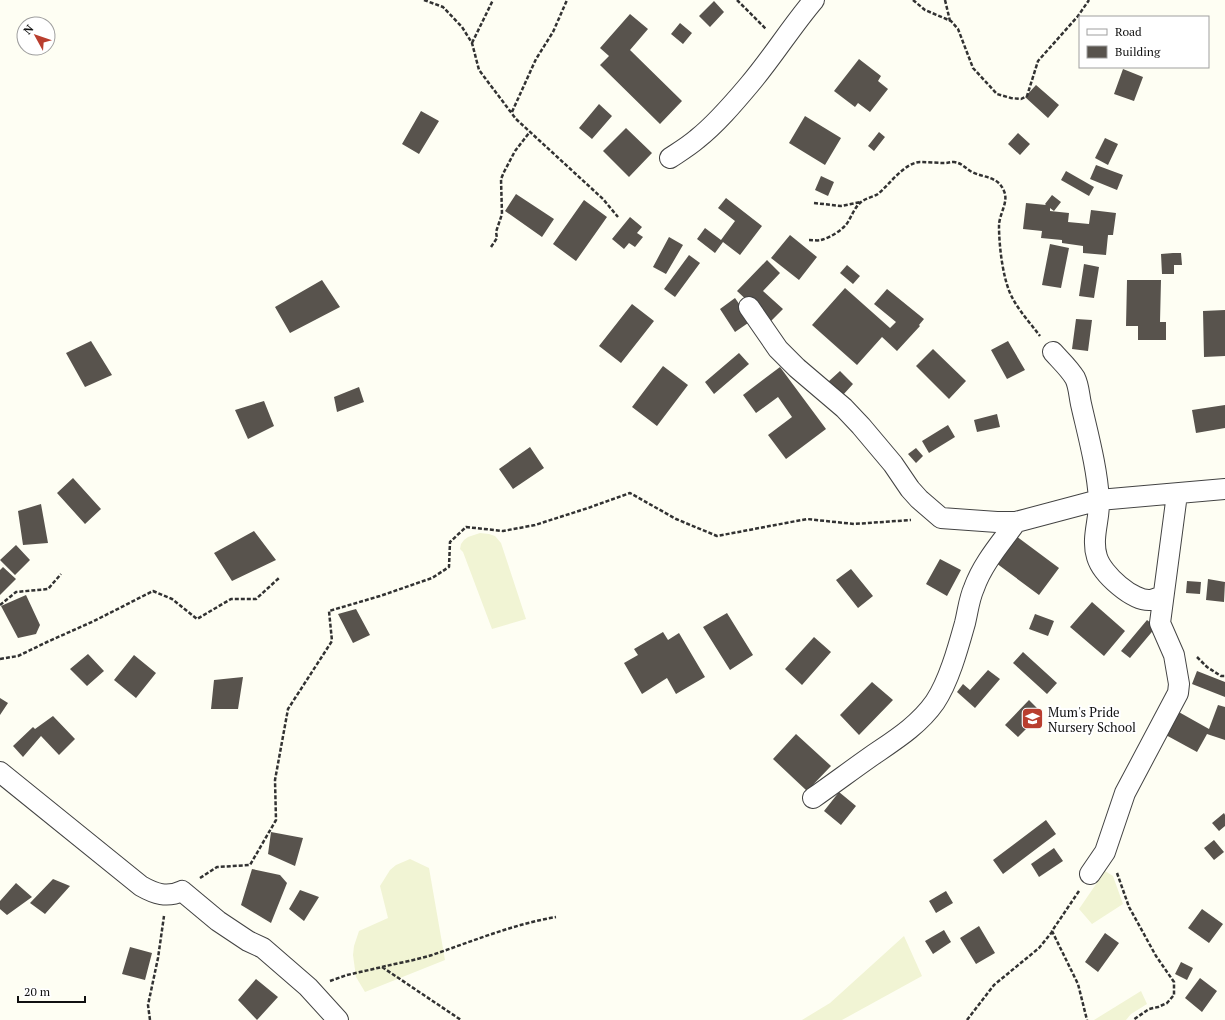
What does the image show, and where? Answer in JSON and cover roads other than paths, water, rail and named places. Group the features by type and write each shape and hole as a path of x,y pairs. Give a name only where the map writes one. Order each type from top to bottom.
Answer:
{"street":[{"path":"670,158 698,138 749,85 795,22 814,0"},
{"path":"749,307 778,349 862,426 893,464 910,489 941,518 1016,522 1099,500 1225,489"},
{"path":"1053,352 1075,378 1079,390 1099,500 1094,542 1096,556 1108,576 1134,596 1150,600 1163,596"},
{"path":"1090,874 1105,852 1125,793 1178,693 1179,684 1175,660 1160,623 1177,494"},
{"path":"813,798 910,729 928,711 942,691 965,622 966,612 973,589 980,573 989,558 1016,522"},
{"path":"0,772 141,886 152,892 174,893 248,941 263,948 308,987 338,1020"}],"place":[{"name":"Mum's Pride Nursery School","path":"1033,719"}]}
